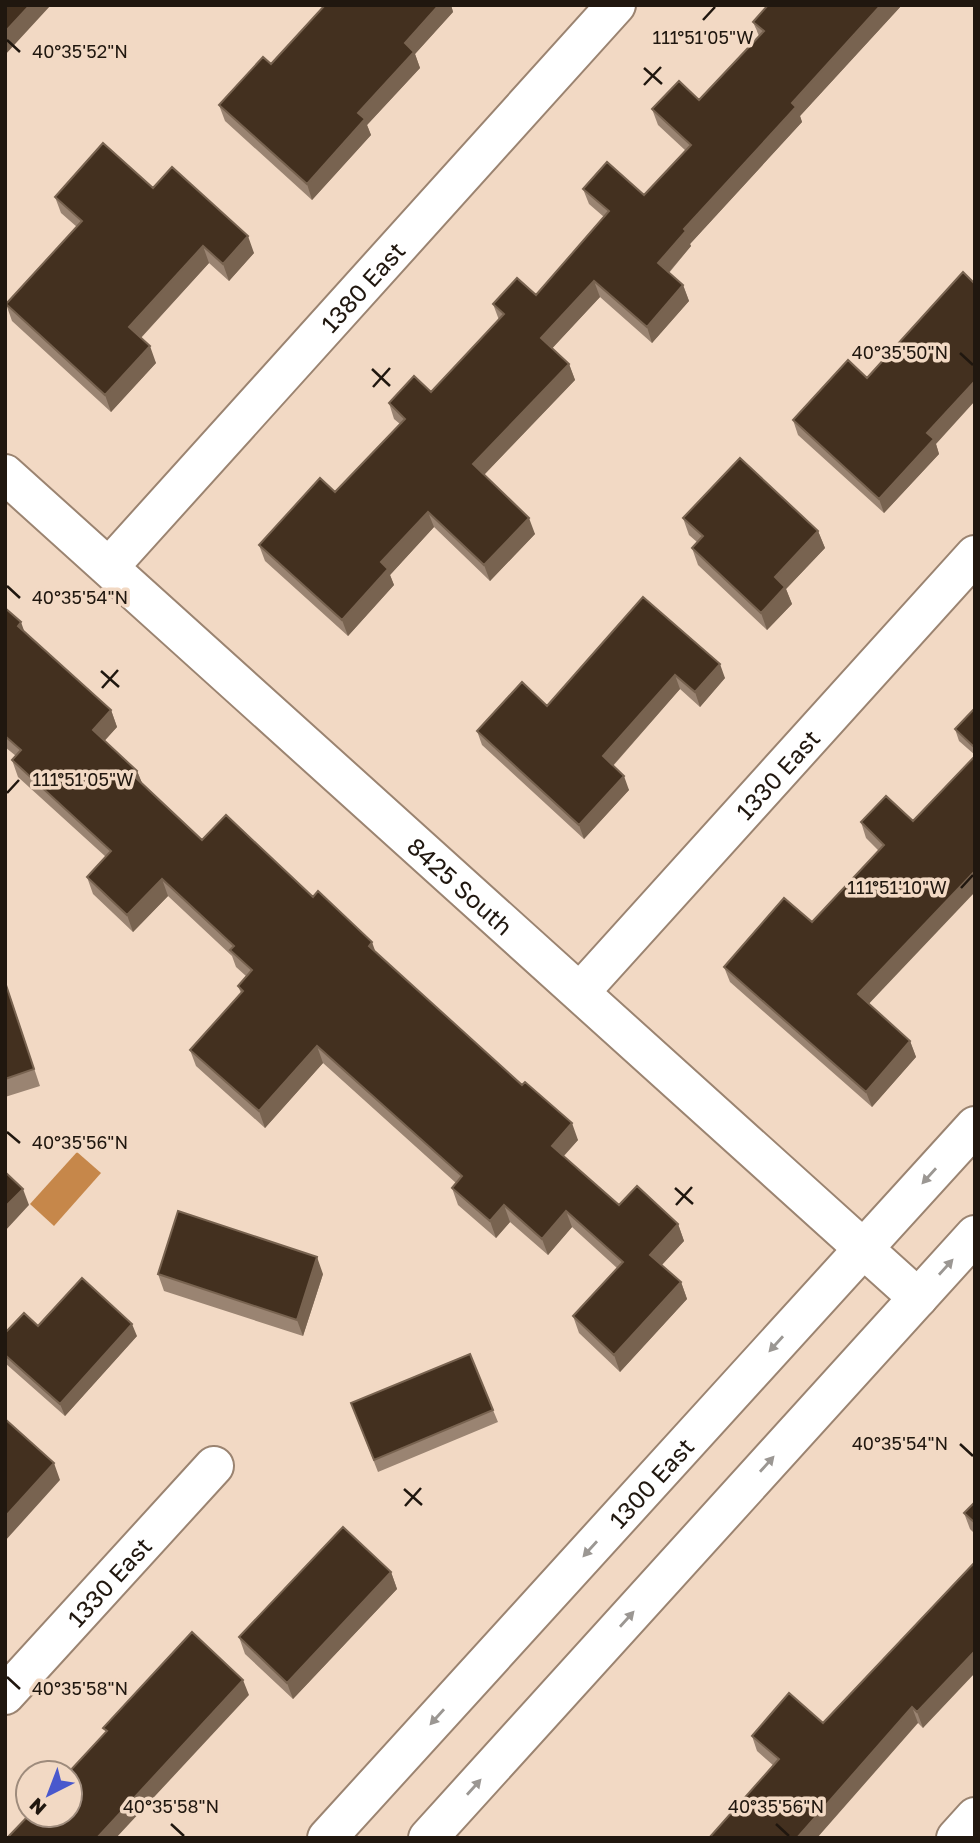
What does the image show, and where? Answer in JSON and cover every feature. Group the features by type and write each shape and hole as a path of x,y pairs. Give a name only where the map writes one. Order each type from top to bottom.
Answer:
{"street":[{"name":"1380 East","path":"109,567 616,5"},
{"name":"8425 South","path":"5,474 918,1298"},
{"name":"1330 East","path":"580,992 975,555"},
{"name":"1300 East","path":"327,1838 975,1126"},
{"path":"428,1838 975,1235"},
{"name":"1330 East","path":"5,1695 214,1466"},
{"path":"956,1838 975,1817"}],"shaded area":[{"path":"77,1152 101,1173 54,1226 30,1204"}],"building":[{"path":"5,5 30,5 5,32"},
{"path":"325,5 439,5 405,43 414,52 358,113 365,119 307,184 219,105 263,57 271,64"},
{"path":"768,5 881,5 792,103 796,107 684,229 686,231 658,263 683,285 647,327 594,281 541,338 569,364 473,464 529,518 484,565 428,512 381,562 388,569 342,620 259,545 320,478 335,492 405,419 389,403 414,376 431,392 504,314 493,304 517,278 536,295 609,211 583,189 607,162 644,195 691,145 652,109 679,81 699,100 764,31 753,22"},
{"path":"103,143 153,188 172,167 248,236 223,264 203,246 129,327 150,346 105,395 6,304 82,221 55,197"},
{"path":"963,272 975,284 975,381 927,433 934,439 879,499 793,420 848,360 867,378"},
{"path":"740,458 818,531 775,577 785,587 761,613 692,548 703,536 683,518"},
{"path":"643,597 720,664 695,692 675,675 603,756 624,776 579,825 477,731 522,682 547,706"},
{"path":"5,608 21,622 18,626 111,710 93,730 137,771 134,776 202,840 226,815 313,897 318,891 372,942 369,946 522,1085 525,1082 572,1123 552,1146 619,1205 637,1186 678,1224 650,1255 681,1282 614,1355 573,1316 623,1262 566,1211 542,1239 504,1205 490,1221 452,1188 462,1176 317,1046 259,1111 190,1050 243,991 238,986 252,970 230,950 234,946 162,879 127,915 87,877 111,851 12,760 21,750 5,736"},
{"path":"975,708 975,748 955,729"},
{"path":"975,756 975,871 858,994 910,1041 866,1092 724,967 784,898 812,922 884,845 861,822 886,796 913,821"},
{"path":"5,982 34,1069 5,1079"},
{"path":"5,1172 23,1189 5,1207"},
{"path":"178,1211 317,1257 297,1320 158,1274"},
{"path":"82,1278 132,1324 60,1404 5,1355 5,1333 24,1313 38,1326"},
{"path":"470,1354 493,1410 374,1460 351,1403"},
{"path":"5,1419 54,1463 5,1517"},
{"path":"975,1502 975,1523 964,1513"},
{"path":"343,1527 391,1572 287,1683 239,1637"},
{"path":"975,1562 975,1651 917,1712 912,1707 797,1838 709,1838 779,1759 752,1736 789,1693 823,1723"},
{"path":"192,1632 243,1680 97,1838 7,1838 16,1829 84,1829 84,1759 81,1759 107,1731 103,1728"}]}
